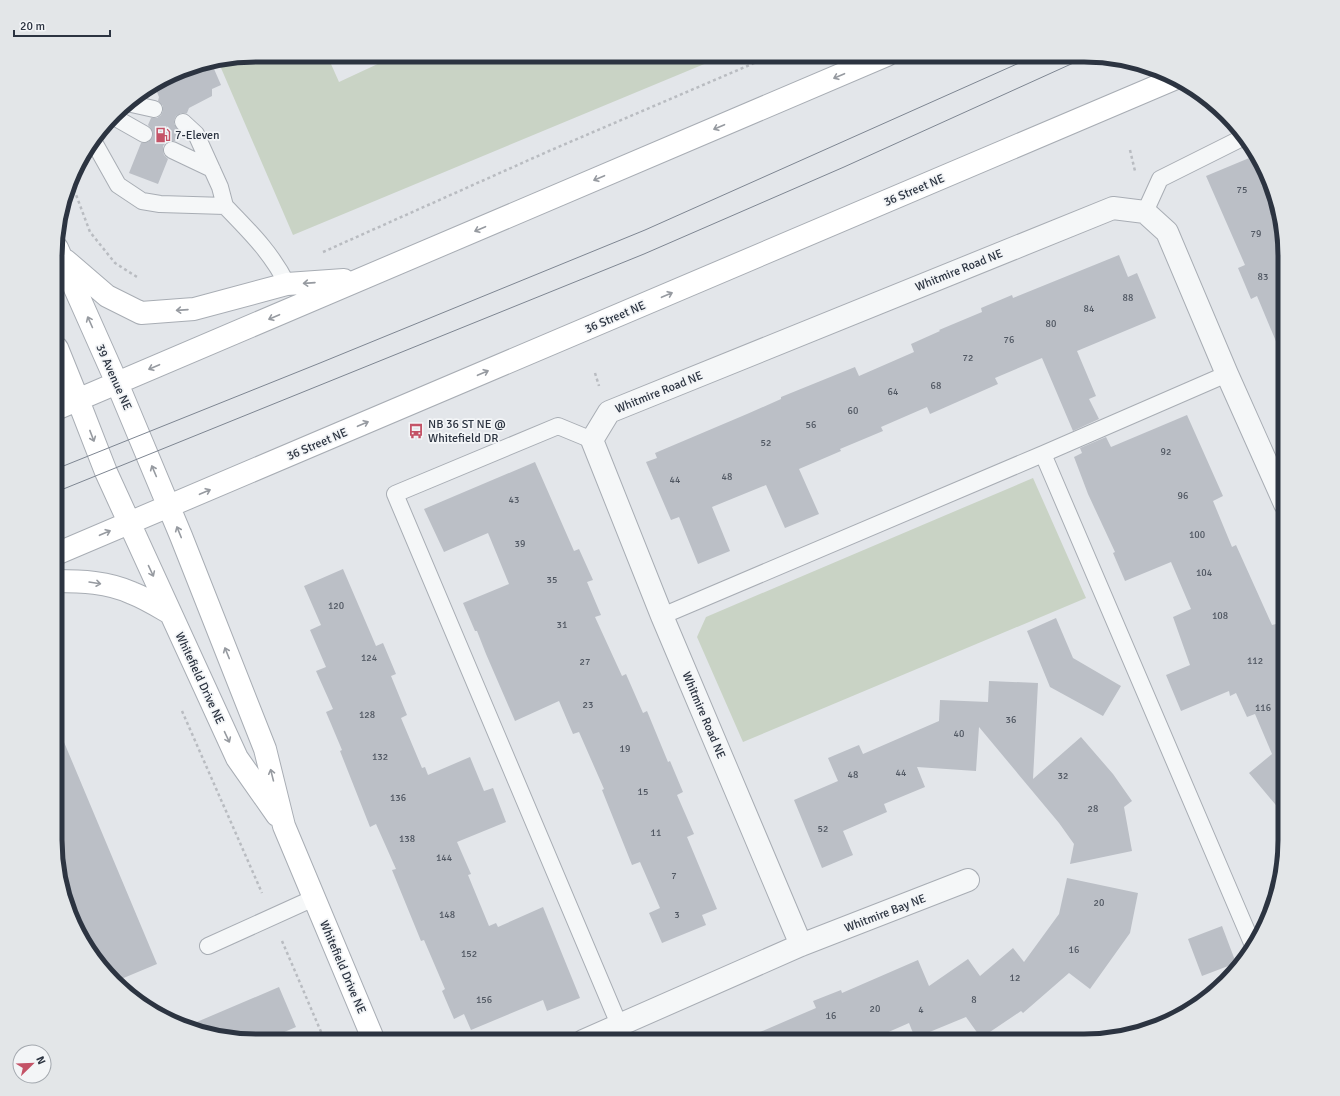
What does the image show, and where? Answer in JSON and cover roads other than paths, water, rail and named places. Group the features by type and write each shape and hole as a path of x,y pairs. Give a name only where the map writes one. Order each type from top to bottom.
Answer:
{"main road":[{"path":"62,407 872,62"},
{"name":"36 Street NE","path":"62,551 1170,82"},
{"path":"62,255 107,296 141,313 194,309 287,284 362,279"},
{"name":"39 Avenue NE","path":"62,259 117,383 169,507"},
{"path":"62,362 106,472 129,523"},
{"name":"Whitefield Drive NE","path":"169,507 265,749 284,826 371,1034"},
{"name":"Whitefield Drive NE","path":"129,523 237,758 284,826"},
{"path":"62,581 83,582 112,586 132,592 170,613"}],"street":[{"name":"Whitmire Road NE","path":"802,946 662,616 592,440 609,412 1113,208 1145,212"},
{"path":"1145,212 1167,232 1227,374 1278,488"},
{"name":"Whitmire Bay NE","path":"802,946 968,880"},
{"path":"623,1033 802,946"}],"lane":[{"path":"135,105 154,109"},
{"path":"118,120 144,134"},
{"path":"183,122 196,134 220,187 225,206 263,246 287,284"},
{"path":"1145,212 1160,178 1239,139"},
{"path":"96,146 118,185 142,201 160,204 225,206"},
{"path":"172,150 212,169"},
{"path":"662,616 1227,374"},
{"path":"592,440 558,426 395,494 623,1033"},
{"path":"1043,454 1250,940"},
{"path":"208,946 314,898"}],"tram line":[{"path":"62,467 645,230 1021,62"},
{"path":"62,490 644,254 844,167 1076,62"}],"place":[{"name":"7-Eleven","path":"163,135"},
{"name":"NB 36 ST NE @ Whitefield DR","path":"416,431"}]}
